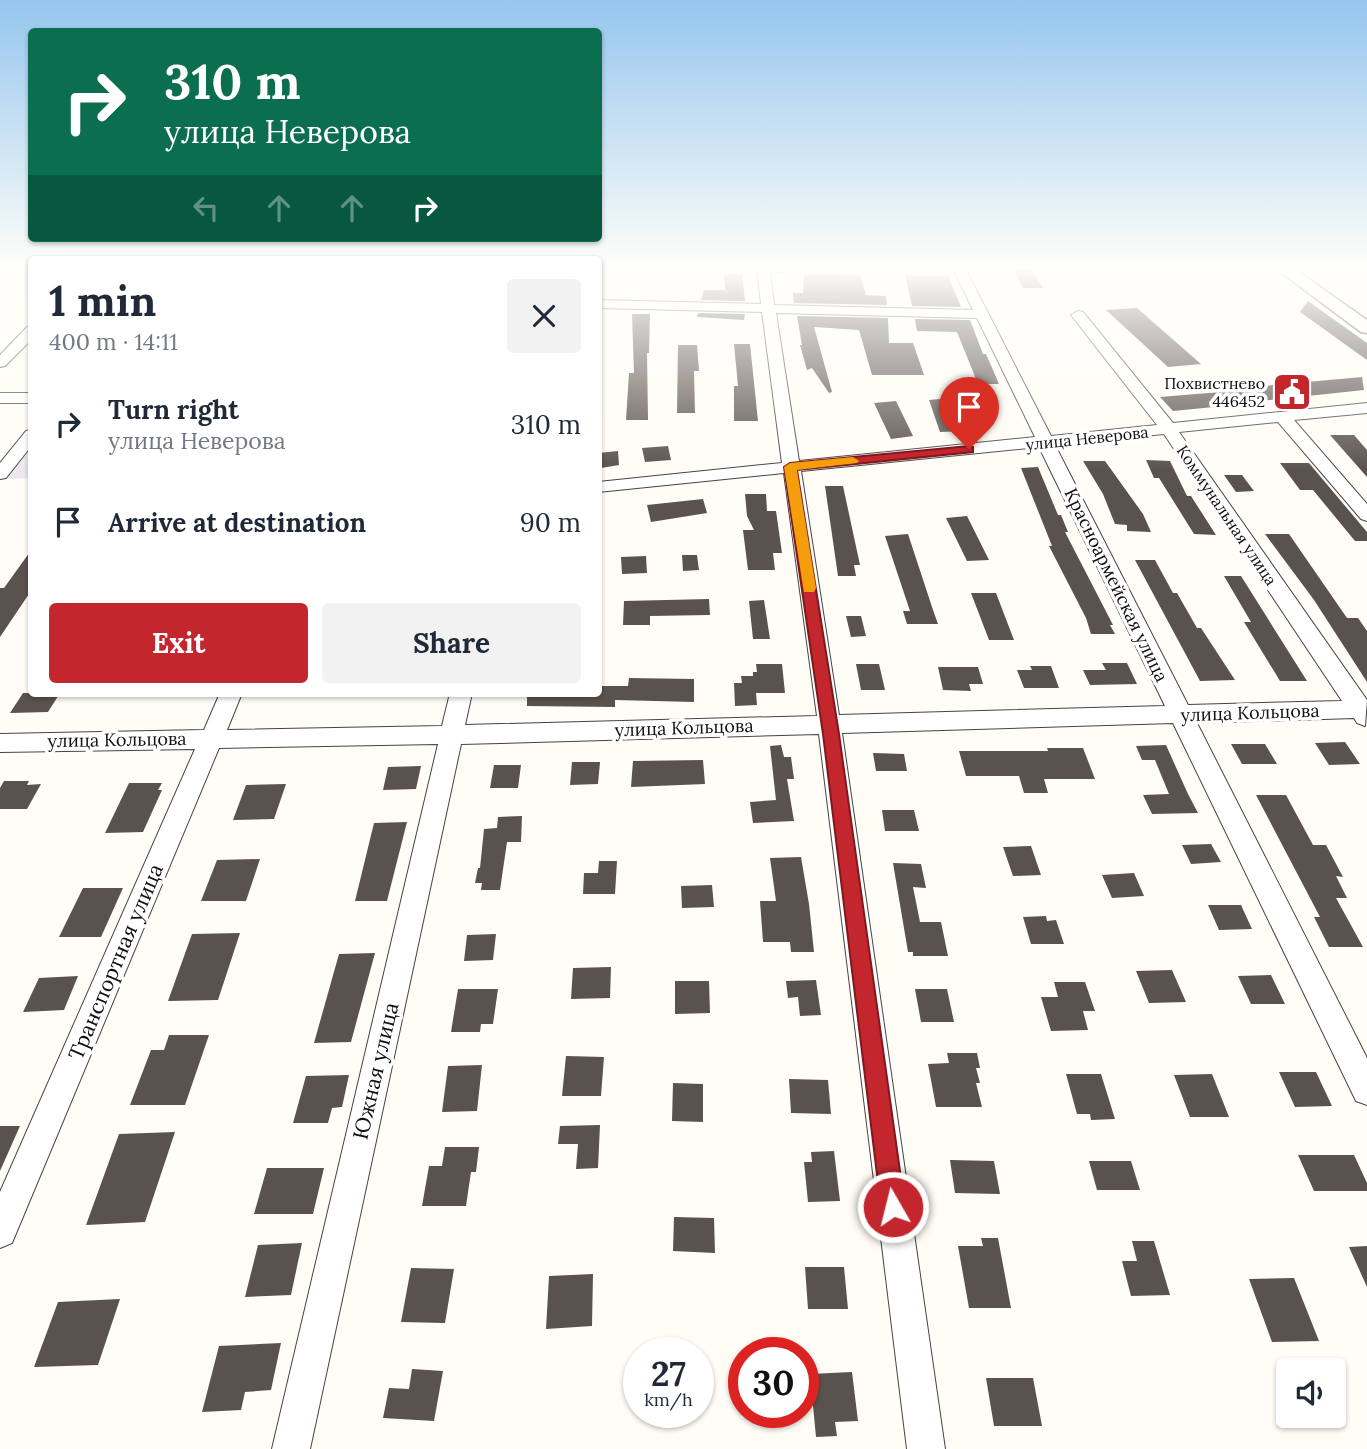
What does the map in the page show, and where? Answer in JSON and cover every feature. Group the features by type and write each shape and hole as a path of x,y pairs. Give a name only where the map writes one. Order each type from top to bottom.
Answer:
{"street":[{"path":"0,363 27,336"},
{"path":"772,336 829,723 926,1449"},
{"name":"Красноармейская улица","path":"993,336 1367,1090"},
{"name":"Коммунальная улица","path":"1094,336 1169,429 1364,713"},
{"path":"0,398 28,398"},
{"name":"улица Неверова","path":"602,486 1367,408"},
{"path":"1282,416 1367,515"},
{"path":"0,474 28,439"},
{"name":"Транспортная улица","path":"0,1231 229,697"},
{"name":"Южная улица","path":"291,1449 460,697"},
{"name":"улица Кольцова","path":"0,743 1364,713"}],"shaded area":[{"path":"28,449 28,478 5,479"}],"building":[{"path":"633,336 649,336 647,353 648,420 626,420 629,373 634,373"},
{"path":"800,336 816,336 832,392 829,393 812,368 807,370"},
{"path":"861,336 889,336 889,343 913,343 924,375 872,375"},
{"path":"958,336 976,336 999,384 978,384"},
{"path":"1134,336 1169,336 1201,364 1168,367"},
{"path":"1333,336 1357,336 1367,343 1367,360"},
{"path":"734,344 750,344 758,421 734,421 734,386 738,386"},
{"path":"678,345 697,345 699,371 694,371 695,413 677,413"},
{"path":"1362,377 1364,390 1233,404 1219,390"},
{"path":"1220,392 1234,405 1173,411 1160,397"},
{"path":"951,398 967,431 940,432 929,400"},
{"path":"896,401 913,436 891,439 874,403"},
{"path":"1330,435 1354,435 1367,450 1367,477"},
{"path":"668,446 671,460 645,462 642,448"},
{"path":"618,451 619,465 602,468 602,453"},
{"path":"1146,460 1170,461 1187,496 1191,496 1216,535 1194,534 1159,478 1154,478"},
{"path":"1083,461 1105,461 1143,514 1151,532 1127,531 1127,525 1115,524 1103,494"},
{"path":"1280,463 1309,463 1367,532 1367,541 1355,541 1313,490 1300,490"},
{"path":"1038,467 1068,532 1065,532 1113,625 1110,625 1115,634 1091,634 1086,618 1049,546 1052,546 1021,468"},
{"path":"1224,475 1242,475 1254,491 1236,492"},
{"path":"825,486 843,486 860,565 854,565 856,576 838,576"},
{"path":"745,494 766,494 767,511 776,511 782,553 773,553 775,570 748,570 743,530 754,530 747,516"},
{"path":"703,499 707,513 651,522 647,505"},
{"path":"967,516 989,560 967,561 946,518"},
{"path":"908,534 938,624 907,624 903,611 910,611 885,536"},
{"path":"1265,534 1289,534 1347,618 1358,618 1367,631 1367,682 1314,600"},
{"path":"28,555 28,595 0,637 0,588 4,588"},
{"path":"682,555 697,555 699,570 683,571"},
{"path":"646,556 647,573 622,574 621,557"},
{"path":"1135,560 1155,560 1173,593 1177,593 1197,628 1201,628 1235,680 1200,681"},
{"path":"1224,576 1241,576 1307,681 1280,681 1244,622 1251,622"},
{"path":"971,593 996,593 1014,640 989,640"},
{"path":"709,599 710,615 650,616 650,625 623,625 624,601"},
{"path":"764,600 770,639 753,639 749,601"},
{"path":"846,616 861,616 866,636 851,637"},
{"path":"1102,663 1127,663 1137,684 1090,685 1083,670 1106,670"},
{"path":"756,664 782,664 785,693 756,693 757,705 735,706 734,683 742,683 741,676 753,676 753,672 757,672"},
{"path":"856,664 879,664 885,690 861,690"},
{"path":"1030,666 1051,666 1059,688 1024,688 1017,670 1032,670"},
{"path":"938,667 978,667 983,684 969,684 971,691 943,690"},
{"path":"629,678 694,679 694,702 615,700 615,707 527,706 527,697 602,697 602,686 628,686"},
{"path":"23,693 28,693 28,697 57,697 48,712 10,713"},
{"path":"1345,742 1360,764 1329,765 1315,743"},
{"path":"1231,744 1265,744 1277,764 1242,764"},
{"path":"781,745 784,757 791,757 794,779 787,779 794,821 753,823 750,802 776,800 770,746"},
{"path":"1166,745 1198,813 1152,814 1143,795 1169,794 1155,760 1142,760 1136,746"},
{"path":"1047,748 1083,748 1095,779 1044,779 1048,793 1024,793 1019,776 966,776 959,751 1048,751"},
{"path":"873,753 904,754 907,771 876,771"},
{"path":"703,760 705,784 631,787 633,761"},
{"path":"572,762 600,762 598,784 570,785"},
{"path":"494,765 521,765 518,788 490,788"},
{"path":"421,766 416,789 383,790 388,767"},
{"path":"4,781 29,781 27,785 41,784 27,809 0,809 0,788"},
{"path":"129,783 162,783 158,790 162,790 143,832 105,833"},
{"path":"286,784 274,819 233,820 246,785"},
{"path":"1256,795 1286,795 1313,845 1326,845 1343,877 1336,876 1347,898 1336,898 1363,947 1329,947 1314,917 1320,917"},
{"path":"882,810 914,810 919,831 885,831"},
{"path":"522,816 521,842 507,842 500,890 481,890 482,883 475,883 480,868 484,829 497,828 498,817"},
{"path":"407,822 387,901 355,901 374,823"},
{"path":"1211,844 1221,862 1191,864 1182,845"},
{"path":"1031,846 1041,875 1013,876 1003,847"},
{"path":"801,857 814,952 791,952 790,942 763,942 760,901 776,901 770,858"},
{"path":"260,859 246,901 201,901 217,860"},
{"path":"599,861 617,861 615,894 583,894 584,873 598,873"},
{"path":"893,863 921,864 926,888 913,887 920,922 941,922 948,956 913,956 913,952 908,952"},
{"path":"1134,873 1144,896 1112,898 1102,875"},
{"path":"712,885 714,907 682,908 681,886"},
{"path":"83,888 123,888 101,937 59,937"},
{"path":"1208,905 1241,905 1252,929 1219,930"},
{"path":"1046,916 1047,921 1056,920 1064,944 1031,944 1023,917"},
{"path":"240,933 218,1000 168,1001 192,934"},
{"path":"496,934 493,960 464,961 467,935"},
{"path":"375,953 351,1042 314,1043 339,954"},
{"path":"611,967 610,998 571,999 573,968"},
{"path":"1172,970 1186,1002 1149,1003 1136,971"},
{"path":"1271,975 1285,1004 1251,1004 1238,976"},
{"path":"78,976 64,1010 23,1012 39,978"},
{"path":"816,980 821,1015 800,1016 798,997 788,998 786,981"},
{"path":"675,981 709,981 710,1013 675,1014"},
{"path":"1054,982 1085,982 1095,1011 1083,1011 1088,1030 1051,1031 1041,997 1058,997"},
{"path":"458,989 498,989 493,1024 481,1024 480,1032 451,1032"},
{"path":"915,989 947,989 954,1022 921,1022"},
{"path":"169,1035 209,1035 185,1105 130,1105 151,1050 164,1050"},
{"path":"947,1053 977,1053 980,1068 976,1068 980,1083 976,1083 982,1107 936,1107 928,1064 949,1063"},
{"path":"566,1056 604,1057 601,1096 562,1096"},
{"path":"482,1065 477,1111 442,1112 448,1066"},
{"path":"1279,1072 1316,1072 1332,1106 1295,1107"},
{"path":"1066,1074 1101,1074 1115,1119 1091,1120 1090,1114 1077,1114"},
{"path":"1212,1074 1229,1117 1190,1117 1174,1075"},
{"path":"349,1075 342,1107 332,1108 328,1123 293,1123 306,1076"},
{"path":"789,1079 828,1080 831,1114 791,1113"},
{"path":"673,1083 703,1084 703,1122 672,1121"},
{"path":"600,1125 598,1168 576,1169 578,1144 558,1144 560,1126"},
{"path":"0,1126 20,1126 0,1171"},
{"path":"175,1132 145,1222 86,1225 119,1134"},
{"path":"445,1147 479,1147 476,1172 471,1172 466,1206 422,1206 429,1166 442,1166"},
{"path":"834,1151 840,1201 808,1202 804,1162 812,1162 811,1152"},
{"path":"1298,1155 1354,1155 1367,1183 1367,1191 1314,1191"},
{"path":"950,1160 994,1161 1000,1194 955,1193"},
{"path":"1089,1161 1131,1161 1140,1190 1097,1190"},
{"path":"267,1168 324,1168 313,1214 254,1214"},
{"path":"674,1217 714,1218 715,1253 673,1251"},
{"path":"981,1238 998,1238 1011,1308 969,1308 958,1246 983,1246"},
{"path":"1132,1241 1154,1241 1170,1295 1131,1296 1122,1261 1137,1261"},
{"path":"302,1243 291,1295 245,1297 258,1245"},
{"path":"1367,1246 1367,1287 1349,1247"},
{"path":"805,1267 844,1267 848,1309 808,1309"},
{"path":"411,1268 454,1269 445,1323 401,1322"},
{"path":"593,1274 592,1326 546,1329 549,1276"},
{"path":"1294,1278 1319,1341 1272,1342 1249,1279"},
{"path":"120,1299 98,1365 34,1367 58,1302"},
{"path":"281,1343 271,1390 245,1392 241,1410 202,1412 219,1346"},
{"path":"412,1369 443,1371 434,1421 383,1418 389,1388 409,1389"},
{"path":"852,1372 858,1421 835,1422 837,1436 816,1437 815,1428 819,1428 819,1374"},
{"path":"986,1378 1033,1378 1042,1426 994,1426"}],"slow traffic":[{"path":"809,588 790,467 853,461"}],"place":[{"name":"Похвистнево 446452","path":"1292,392"}],"route":[{"path":"893,1207 831,734 790,467 969,449"}]}
